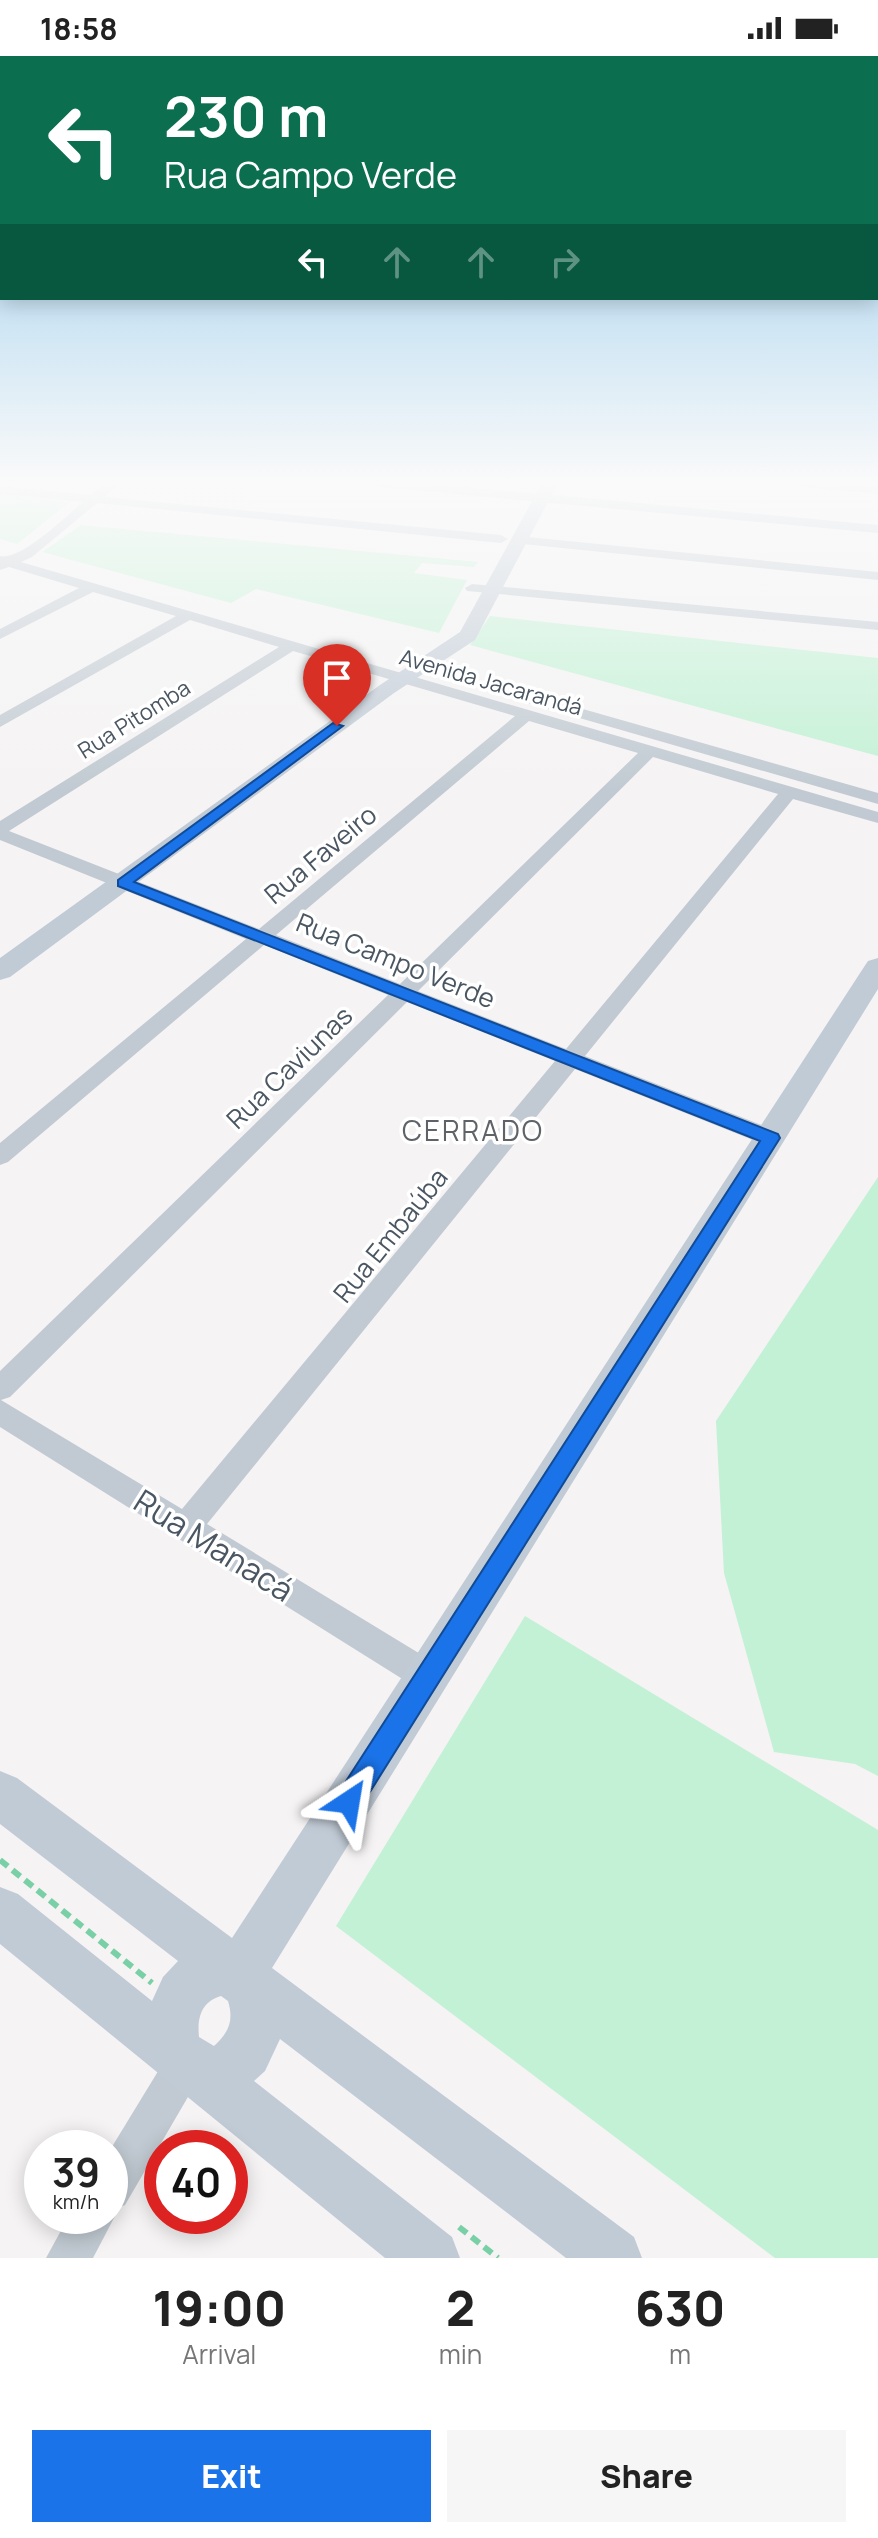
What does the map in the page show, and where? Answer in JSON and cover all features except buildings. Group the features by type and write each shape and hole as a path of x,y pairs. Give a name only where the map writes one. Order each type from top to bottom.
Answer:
{"street":[{"name":"Avenida Jacarandá","path":"88,586 291,646 404,675 526,715 789,792 818,791 878,818"},
{"path":"116,586 404,675 818,791 878,799"},
{"path":"0,635 91,587"},
{"path":"0,971 404,675 468,636 482,588 878,626"},
{"path":"0,722 187,616"},
{"name":"Rua Pitomba","path":"0,832 291,646"},
{"name":"Rua Faveiro","path":"0,1156 526,715"},
{"name":"Rua Caviunas","path":"0,1389 650,751"},
{"name":"Rua Embaúba","path":"186,1527 789,792"},
{"name":"Rua Campo Verde","path":"0,832 771,1138"},
{"path":"238,1975 878,967"},
{"name":"Rua Manacá","path":"0,1412 428,1678"},
{"path":"0,1795 362,2065 613,2258"},
{"path":"18,1926 185,2064 292,2144 431,2258"},
{"path":"225,1970 238,1975 249,1984 259,2014 250,2048 226,2070 212,2074 185,2064 176,2051 171,2019 186,1988 197,1977 211,1971 225,1970"},
{"path":"128,2160 185,2064"},
{"path":"68,2258 83,2234"}],"green space":[{"path":"167,586 464,586 439,633 256,589 231,603"},
{"path":"490,616 878,658 878,756 470,645"},
{"path":"878,1177 878,1776 855,1764 774,1752 724,1573 716,1421"},
{"path":"525,1616 878,1830 878,2258 775,2258 336,1926"}],"district":[{"name":"CERRADO","path":"473,1130"}],"route":[{"path":"337,726 123,883 771,1138 349,1802"}]}
